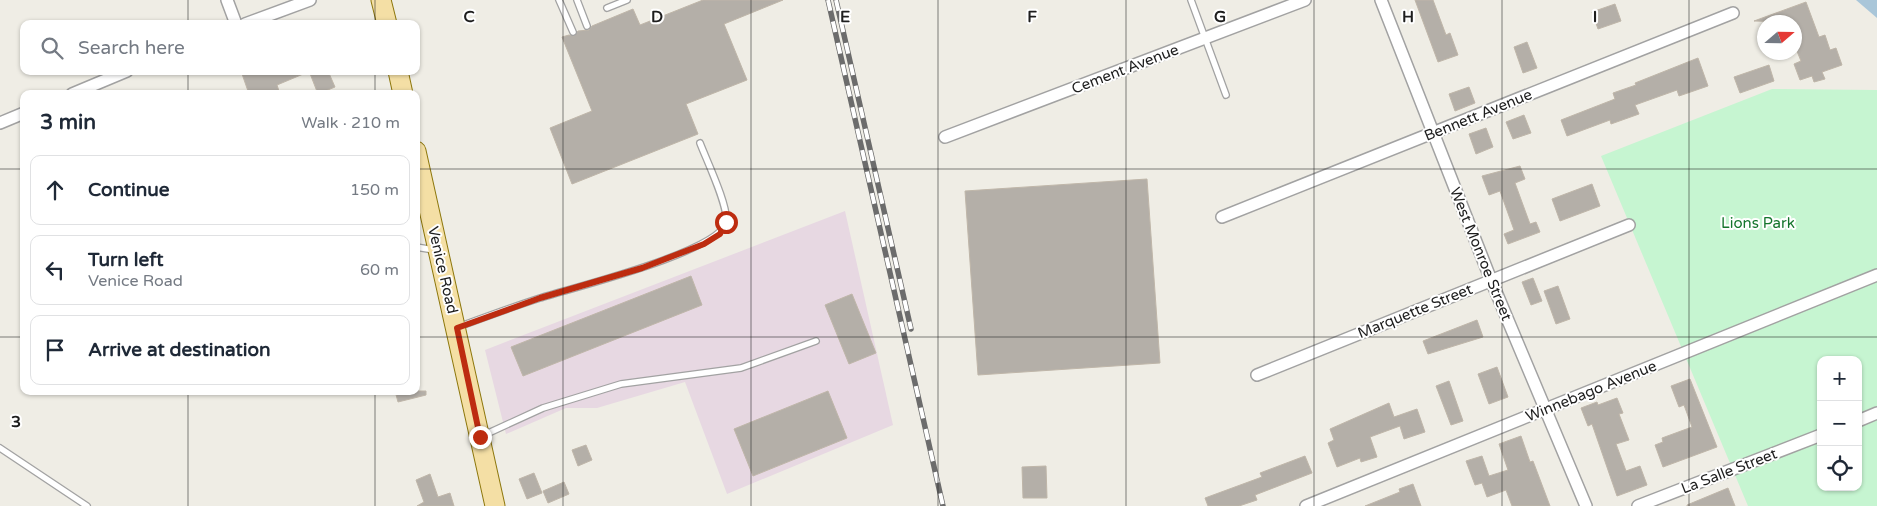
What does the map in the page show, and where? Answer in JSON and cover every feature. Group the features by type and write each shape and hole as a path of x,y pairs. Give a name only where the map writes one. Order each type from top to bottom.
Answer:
{"main road":[{"path":"381,0 386,20"},
{"path":"399,75 402,90"},
{"name":"Venice Road","path":"420,182 439,250 495,506"}],"street":[{"path":"228,0 235,20"},
{"path":"256,20 310,0"},
{"name":"Cement Avenue","path":"945,137 1305,0"},
{"name":"West Monroe Street","path":"1381,0 1491,280 1586,506"},
{"name":"Bennett Avenue","path":"1222,217 1733,13"},
{"path":"82,90 117,75"},
{"path":"0,123 20,115"},
{"name":"Marquette Street","path":"1257,375 1628,225"},
{"name":"Winnebago Avenue","path":"1306,506 1877,275"},
{"path":"1862,419 1877,413"},
{"name":"La Salle Street","path":"1638,506 1817,438"}],"lane":[{"path":"559,0 573,32"},
{"path":"577,0 587,26"},
{"path":"606,8 627,0"},
{"path":"1191,0 1226,95"},
{"path":"457,328 540,298 642,268 704,244 720,234 726,222 723,202 700,144"},
{"path":"420,248 439,250"},
{"path":"480,437 543,408 621,384 741,368 816,340"},
{"path":"0,448 87,506"}],"shaded area":[{"path":"845,211 893,425 727,494 685,382 597,408 566,408 506,434 485,350"}],"green space":[{"name":"Lions Park","path":"1772,89 1877,90 1877,506 1748,506 1601,156"}],"water":[{"path":"1856,0 1877,0 1877,18"}],"building":[{"path":"703,0 783,0 724,24 747,80 686,104 698,134 572,184 550,128 592,111 562,37 574,36 578,31 589,30 592,26 633,9 640,25"},
{"path":"1415,0 1433,0 1446,35 1450,33 1458,55 1438,62"},
{"path":"1806,2 1819,37 1825,35 1830,50 1836,48 1842,65 1822,72 1825,79 1814,82 1812,76 1800,80 1794,64 1802,60 1802,15 1770,15"},
{"path":"1615,4 1621,21 1598,29 1592,12"},
{"path":"1527,42 1537,68 1523,73 1514,47"},
{"path":"1698,58 1708,86 1679,96 1677,90 1635,105 1639,114 1611,124 1610,120 1567,136 1561,120 1615,99 1613,93 1636,85 1635,83"},
{"path":"1769,65 1774,81 1740,93 1734,77"},
{"path":"242,75 301,75 277,85 279,90 248,90"},
{"path":"311,75 330,75 335,87 328,90 316,90"},
{"path":"1469,87 1475,103 1455,111 1449,94"},
{"path":"1524,115 1531,133 1513,139 1506,122"},
{"path":"1486,128 1493,147 1476,154 1469,134"},
{"path":"1520,166 1525,179 1515,183 1530,224 1536,222 1540,232 1508,244 1504,234 1514,230 1500,191 1489,195 1482,176"},
{"path":"1147,179 1160,363 978,375 965,191"},
{"path":"1592,184 1600,206 1560,221 1552,199"},
{"path":"691,276 702,305 523,376 511,347"},
{"path":"1533,278 1542,301 1531,305 1522,282"},
{"path":"1558,286 1570,319 1556,324 1544,291"},
{"path":"852,294 876,353 849,364 825,305"},
{"path":"1477,320 1483,337 1428,354 1423,341"},
{"path":"1497,367 1508,397 1489,404 1478,374"},
{"path":"1690,379 1717,447 1663,467 1655,445 1663,442 1662,438 1692,427 1684,405 1679,407 1671,386"},
{"path":"1449,381 1463,421 1451,425 1436,386"},
{"path":"420,391 426,391 426,395 398,402 396,395 420,395"},
{"path":"828,391 847,438 753,476 734,429"},
{"path":"1617,398 1623,413 1619,414 1629,440 1616,444 1626,471 1640,466 1647,485 1617,496 1592,424 1588,426 1581,408 1597,402 1598,405"},
{"path":"1389,403 1394,417 1417,409 1425,432 1404,439 1400,426 1370,437 1377,457 1361,462 1360,458 1337,467 1328,443 1334,440 1330,429"},
{"path":"1521,436 1530,462 1533,461 1550,506 1512,506 1506,490 1487,497 1482,483 1475,485 1466,461 1482,456 1489,476 1508,470 1499,444"},
{"path":"586,445 592,460 578,466 572,450"},
{"path":"1305,456 1312,473 1255,495 1257,500 1239,506 1208,506 1205,498 1262,477 1260,473"},
{"path":"1046,466 1047,498 1023,498 1022,467"},
{"path":"534,473 542,493 527,499 519,479"},
{"path":"430,474 438,497 450,493 454,506 417,506 424,502 416,480"},
{"path":"564,482 569,494 548,503 543,491"},
{"path":"1413,484 1421,506 1365,506 1400,492 1399,489"},
{"path":"1728,488 1735,506 1687,506 1687,505"}],"railway":[{"path":"828,0 943,506"},
{"path":"836,0 911,329"}],"route":[{"path":"480,437 457,328 540,298 642,268 704,244 720,234 726,222"}]}
